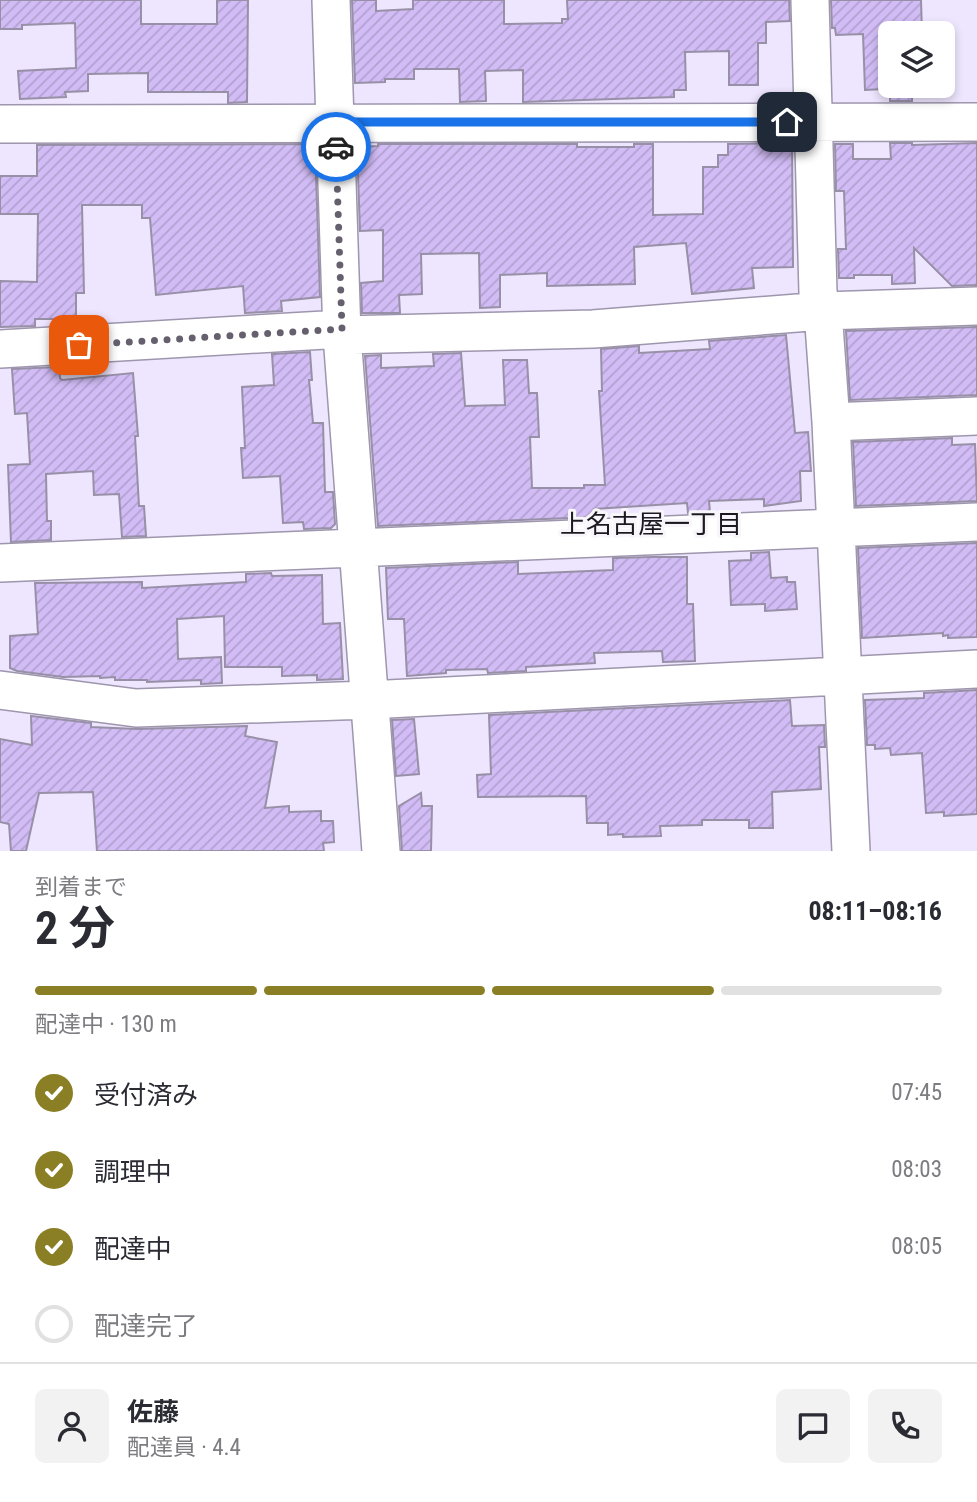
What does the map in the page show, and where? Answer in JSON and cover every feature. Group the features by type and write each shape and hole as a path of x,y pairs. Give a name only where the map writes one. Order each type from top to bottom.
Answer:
{"street":[{"path":"331,0 342,332 381,851"},
{"path":"810,0 818,293 823,311 831,422 851,851"},
{"path":"0,124 977,122"},
{"path":"0,349 342,332 593,329 823,311 977,306"},
{"path":"831,422 977,416"},
{"path":"0,563 977,522"},
{"path":"0,690 136,708 977,669"}],"building":[{"path":"0,0 141,0 141,24 217,24 217,0 248,0 247,102 228,103 228,92 148,92 148,73 88,74 88,91 65,92 66,97 20,99 18,71 76,68 75,23 22,25 22,29 0,29"},
{"path":"352,0 376,0 376,11 413,9 413,0 504,0 504,24 562,23 562,19 568,19 567,0 789,0 790,21 766,22 766,43 758,43 758,85 729,85 729,51 685,52 686,90 674,90 674,97 523,102 523,70 485,71 486,101 460,102 459,69 414,69 414,79 355,83"},
{"path":"831,0 921,0 922,21 878,21 878,89 865,90 863,34 836,35 835,28 832,28"},
{"path":"890,98 912,98 912,101 890,101"},
{"path":"792,143 793,267 752,268 754,288 692,294 686,243 634,247 635,284 547,286 547,273 500,275 500,307 480,308 479,253 421,254 422,294 399,295 400,313 362,313 361,283 383,281 383,230 360,231 357,147 378,144 577,144 577,147 634,147 634,144 653,144 653,215 703,214 703,167 718,167 718,155 728,155 728,144"},
{"path":"890,143 977,143 977,285 952,286 914,248 915,283 892,284 892,275 854,275 854,278 839,278 838,249 846,249 844,191 836,191 835,144 853,144 853,159 891,159"},
{"path":"315,144 320,297 281,301 282,311 245,313 243,286 156,295 150,218 142,218 142,205 82,205 84,293 76,293 76,319 35,319 35,326 0,327 0,281 37,282 38,214 0,214 0,176 37,176 37,145"},
{"path":"977,327 977,395 850,400 846,331"},
{"path":"786,335 795,433 808,432 811,471 800,471 801,501 764,506 764,499 709,501 710,512 688,513 687,503 594,509 595,517 378,526 365,356 381,355 381,368 434,366 433,354 461,353 465,406 505,405 503,360 527,360 529,393 537,393 539,437 530,437 532,488 584,488 584,485 605,485 599,391 602,391 601,349 639,346 639,353 710,349 709,341"},
{"path":"310,352 312,380 309,380 313,423 323,423 325,492 333,492 335,524 331,528 304,529 303,522 283,523 280,476 243,478 241,448 245,448 242,387 274,385 272,354"},
{"path":"59,367 62,380 133,373 138,436 135,436 139,506 144,506 146,536 122,537 119,494 94,495 93,471 46,474 47,521 51,521 51,540 11,542 8,465 30,464 27,413 15,414 12,369"},
{"path":"952,438 952,445 975,444 977,501 856,506 853,442"},
{"path":"977,543 977,637 948,638 948,635 943,636 943,633 862,638 858,548"},
{"path":"769,552 771,578 787,577 787,582 795,582 797,609 765,611 765,604 731,605 729,561 751,560 751,553"},
{"path":"687,557 687,604 693,604 695,661 663,662 662,651 594,653 595,663 526,667 526,671 488,673 487,669 446,670 446,673 407,676 404,619 388,619 386,568 518,562 518,574 613,570 613,558"},
{"path":"271,573 272,576 322,575 323,624 340,623 343,679 317,680 317,675 282,676 282,667 225,667 224,616 177,619 178,659 221,657 222,683 201,684 201,680 147,682 100,676 63,677 10,668 10,636 38,634 35,583 142,582 142,588 246,582 246,574"},
{"path":"977,690 977,814 944,816 944,812 926,813 922,753 891,755 890,748 875,749 875,745 867,745 865,700 924,698 924,693"},
{"path":"790,700 792,726 824,725 825,747 819,747 821,789 772,792 773,828 749,828 749,820 702,820 702,825 660,826 661,836 623,837 623,834 608,835 608,823 587,823 586,796 478,797 477,775 491,774 489,715"},
{"path":"31,716 91,723 91,727 137,729 247,726 245,736 277,742 265,808 289,806 289,812 321,811 321,821 333,821 334,842 323,843 324,851 97,851 93,792 39,793 26,851 11,851 9,824 0,822 0,739 32,745"},
{"path":"414,719 419,774 396,776 392,720"},
{"path":"421,793 422,806 432,806 431,851 402,851 399,806"}],"way so far":[{"path":"79,345 342,329 336,147"}],"district":[{"name":"上名古屋一丁目","path":"651,524"}],"route":[{"path":"336,147 335,122 787,122"}]}
